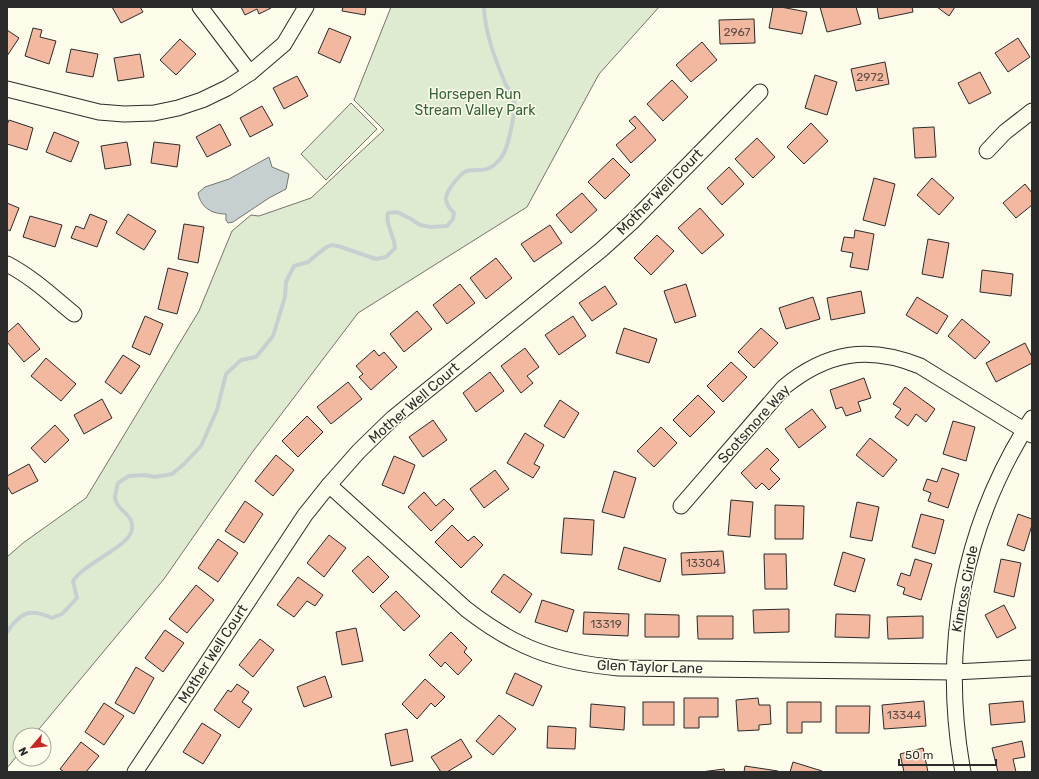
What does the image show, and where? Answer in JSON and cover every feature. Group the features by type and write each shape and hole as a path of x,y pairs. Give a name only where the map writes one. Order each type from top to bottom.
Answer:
{"street":[{"path":"200,7 250,73"},
{"path":"7,89 99,112 124,114 154,113 178,108 202,100 227,88 250,73 284,44 306,7"},
{"name":"Mother Well Court","path":"135,772 296,528 329,485 359,451 393,418 601,250 632,222 760,92"},
{"path":"987,151 1005,132 1032,111"},
{"path":"7,264 43,288 74,314"},
{"name":"Scotsmore Way","path":"681,506 784,387 798,375 835,358 855,354 882,354 903,359 920,366 1029,428"},
{"name":"Kinross Circle","path":"963,772 955,713 954,672 959,608 966,570 977,531 990,497 1005,465 1029,428"},
{"name":"Glen Taylor Lane","path":"329,485 466,609 486,625 510,639 536,651 563,660 619,668 954,672 1032,668"}],"green space":[{"name":"Horsepen Run Stream Valley Park","path":"391,7 659,7 599,74 527,207 358,313 251,454 164,579 41,727 12,727 12,762 7,768 7,557 23,543 86,498 199,311 232,231 251,215 259,216 311,198 384,130 354,100"},
{"path":"351,103 377,129 326,180 301,154"}],"shaded area":[{"path":"269,157 272,167 289,174 286,189 269,198 233,222 228,223 226,220 226,214 216,213 204,206 198,193 205,187 229,179"}],"building":[{"path":"112,7 140,7 143,12 121,23"},
{"path":"241,7 271,8 259,14 257,9 245,15"},
{"path":"343,7 366,7 365,15 342,11"},
{"path":"773,7 807,12 802,34 769,28"},
{"path":"820,7 856,7 861,24 827,32"},
{"path":"877,7 912,7 913,12 879,19"},
{"path":"937,7 955,7 949,16"},
{"path":"754,19 755,43 720,44 719,20"},
{"path":"33,28 42,30 40,37 56,41 49,64 25,56"},
{"path":"329,28 351,37 340,63 318,53"},
{"path":"7,30 19,38 7,56"},
{"path":"1018,38 1030,57 1008,72 995,53"},
{"path":"180,39 196,54 176,75 160,60"},
{"path":"702,42 717,60 691,82 676,65"},
{"path":"71,49 98,54 93,77 66,72"},
{"path":"140,54 144,77 118,81 114,58"},
{"path":"885,62 889,84 856,91 851,69"},
{"path":"980,72 991,93 969,104 958,83"},
{"path":"815,75 837,82 827,115 805,108"},
{"path":"297,76 308,96 284,109 273,88"},
{"path":"672,80 688,97 663,121 647,104"},
{"path":"262,106 273,125 250,137 240,118"},
{"path":"635,116 656,140 631,163 616,145 636,128 629,121"},
{"path":"9,120 33,128 27,150 7,144 7,125"},
{"path":"811,123 828,141 804,164 787,147"},
{"path":"220,124 231,145 207,157 196,137"},
{"path":"934,127 936,157 915,158 913,128"},
{"path":"54,132 79,142 71,162 46,152"},
{"path":"757,138 775,157 753,178 735,159"},
{"path":"127,142 131,165 105,169 101,146"},
{"path":"154,142 180,145 177,167 151,163"},
{"path":"613,158 630,175 605,199 588,182"},
{"path":"729,167 744,184 722,205 707,188"},
{"path":"874,178 895,184 885,226 863,220"},
{"path":"932,178 954,198 939,215 917,195"},
{"path":"1025,184 1032,193 1032,205 1016,218 1003,203"},
{"path":"582,193 597,210 571,233 556,215"},
{"path":"7,203 19,208 10,231 7,229"},
{"path":"700,208 724,235 702,254 678,228"},
{"path":"90,214 107,221 97,247 71,238 76,226 84,229"},
{"path":"128,214 156,231 144,250 116,233"},
{"path":"30,216 62,225 55,247 23,237"},
{"path":"184,224 204,227 198,263 178,259"},
{"path":"550,225 562,243 534,262 521,244"},
{"path":"855,230 874,234 868,270 850,267 853,253 841,251 844,237 854,238"},
{"path":"657,235 674,251 651,275 634,258"},
{"path":"928,239 949,243 943,278 922,274"},
{"path":"496,258 512,278 486,299 470,278"},
{"path":"168,268 188,273 177,314 158,309"},
{"path":"982,270 1013,274 1011,296 980,292"},
{"path":"460,284 475,303 447,324 433,305"},
{"path":"686,284 696,316 675,323 664,291"},
{"path":"605,286 617,304 592,321 579,303"},
{"path":"861,291 865,313 831,320 827,298"},
{"path":"813,297 820,319 786,329 779,308"},
{"path":"917,297 948,316 937,334 906,315"},
{"path":"417,311 432,329 404,352 390,334"},
{"path":"145,316 163,324 150,355 132,347"},
{"path":"573,316 586,336 559,355 545,335"},
{"path":"962,319 990,342 975,359 948,336"},
{"path":"18,323 40,349 24,362 7,342 7,333"},
{"path":"624,328 657,339 649,363 616,353"},
{"path":"761,328 778,343 754,368 738,352"},
{"path":"1025,343 1032,357 1032,363 996,382 986,363"},
{"path":"525,348 539,367 527,376 533,383 521,393 501,366"},
{"path":"374,350 379,356 384,352 397,367 371,390 359,377 363,374 356,366"},
{"path":"123,355 140,366 121,394 105,382"},
{"path":"46,358 76,384 61,401 31,376"},
{"path":"731,362 747,377 723,402 707,386"},
{"path":"490,372 504,391 476,412 463,393"},
{"path":"864,378 871,398 858,402 861,411 846,416 842,407 836,409 830,390"},
{"path":"348,382 362,399 331,424 317,407"},
{"path":"905,387 935,409 926,422 916,414 908,426 895,417 901,409 893,404"},
{"path":"698,395 715,412 690,437 673,420"},
{"path":"102,399 112,418 84,434 74,415"},
{"path":"560,400 579,413 564,438 544,426"},
{"path":"812,409 826,427 799,448 785,429"},
{"path":"307,416 323,432 298,457 282,441"},
{"path":"433,420 447,440 423,457 409,437"},
{"path":"953,421 975,427 966,461 943,454"},
{"path":"55,425 69,440 45,463 31,448"},
{"path":"661,427 677,443 654,467 637,451"},
{"path":"525,433 544,445 534,464 540,467 533,478 507,463"},
{"path":"870,438 897,460 883,477 856,455"},
{"path":"767,448 779,460 770,469 780,479 769,490 762,483 756,489 741,473"},
{"path":"276,455 294,470 273,496 255,481"},
{"path":"394,456 415,465 404,494 382,485"},
{"path":"29,464 38,481 12,494 7,486 7,476"},
{"path":"942,468 959,474 948,508 928,501 931,493 923,490 927,479 937,482"},
{"path":"495,470 509,489 484,508 470,489"},
{"path":"614,471 636,478 624,518 602,512"},
{"path":"424,492 436,506 444,499 454,509 431,531 408,507"},
{"path":"731,500 753,502 750,537 728,535"},
{"path":"245,501 263,514 244,543 225,531"},
{"path":"857,502 879,507 872,541 850,537"},
{"path":"775,505 804,506 803,539 775,539"},
{"path":"921,514 944,520 935,554 912,547"},
{"path":"1018,514 1032,519 1032,525 1024,551 1007,545"},
{"path":"564,518 594,520 592,555 561,553"},
{"path":"452,525 468,541 474,536 483,545 461,568 435,542"},
{"path":"329,535 346,548 324,577 307,563"},
{"path":"218,539 238,553 218,582 198,568"},
{"path":"624,547 666,559 660,582 618,569"},
{"path":"723,551 725,573 682,575 681,553"},
{"path":"843,552 865,559 855,592 834,585"},
{"path":"764,554 786,554 787,589 765,589"},
{"path":"368,556 389,577 373,593 352,571"},
{"path":"915,559 932,564 921,600 903,594 905,588 897,585 901,573 910,576"},
{"path":"1001,559 1021,563 1014,597 994,592"},
{"path":"504,574 532,594 520,613 491,592"},
{"path":"298,577 323,595 315,606 307,601 294,617 277,605"},
{"path":"196,585 214,600 187,633 169,619"},
{"path":"396,591 420,616 404,631 380,606"},
{"path":"542,600 574,610 567,632 535,622"},
{"path":"1004,605 1016,628 997,638 985,615"},
{"path":"789,609 789,632 754,633 753,610"},
{"path":"584,612 629,614 628,636 583,634"},
{"path":"645,614 679,615 679,637 645,637"},
{"path":"836,614 870,615 869,638 835,637"},
{"path":"697,616 733,616 733,639 698,639"},
{"path":"923,616 923,638 888,639 887,617"},
{"path":"356,628 363,661 342,665 336,632"},
{"path":"165,630 184,643 163,672 145,658"},
{"path":"451,632 467,648 464,652 472,660 458,675 445,662 441,667 429,655"},
{"path":"260,639 274,650 253,677 239,665"},
{"path":"136,667 154,678 134,714 115,703"},
{"path":"515,673 542,686 533,706 506,693"},
{"path":"325,676 332,697 304,707 297,687"},
{"path":"425,679 445,697 435,707 431,703 417,719 402,704"},
{"path":"237,684 249,692 242,702 252,709 239,728 214,710 228,690 231,692"},
{"path":"684,698 718,698 718,717 699,717 699,728 684,728"},
{"path":"758,698 759,705 770,705 771,724 759,725 759,730 738,731 736,700"},
{"path":"924,701 926,726 884,729 882,705"},
{"path":"1023,701 1025,722 991,725 989,704"},
{"path":"643,702 674,702 674,725 643,725"},
{"path":"787,702 821,702 821,722 802,722 802,733 787,733"},
{"path":"104,703 124,716 104,745 85,732"},
{"path":"591,704 625,707 624,730 590,727"},
{"path":"836,706 870,706 869,733 836,733"},
{"path":"499,715 516,729 493,755 476,741"},
{"path":"202,723 221,735 203,764 183,752"},
{"path":"548,726 576,728 575,749 547,748"},
{"path":"407,729 413,761 391,766 385,734"},
{"path":"461,739 472,757 447,772 441,772 431,757"},
{"path":"1022,741 1025,757 1013,759 1016,772 998,772 992,748"},
{"path":"81,742 99,756 86,772 64,772 60,769"},
{"path":"923,748 928,772 904,772 900,754"},
{"path":"793,762 822,771 822,772 790,772"},
{"path":"745,766 778,771 744,772"},
{"path":"724,769 725,772 701,772"}],"waterway":[{"path":"7,632 21,616 26,614 37,613 52,618 62,614 77,598 73,581 79,574 124,542 130,535 132,529 130,519 116,503 115,498 118,483 129,476 145,475 155,477 172,474 201,446 217,410 226,374 241,360 256,357 273,336 285,297 286,282 294,266 308,262 331,245 376,259 386,257 395,248 388,222 388,213 397,212 420,225 431,227 447,226 453,219 454,213 448,206 446,200 446,197 453,184 466,171 485,170 500,159 504,153 510,134 514,111 514,99 505,83 494,55 488,36 484,7"}]}
